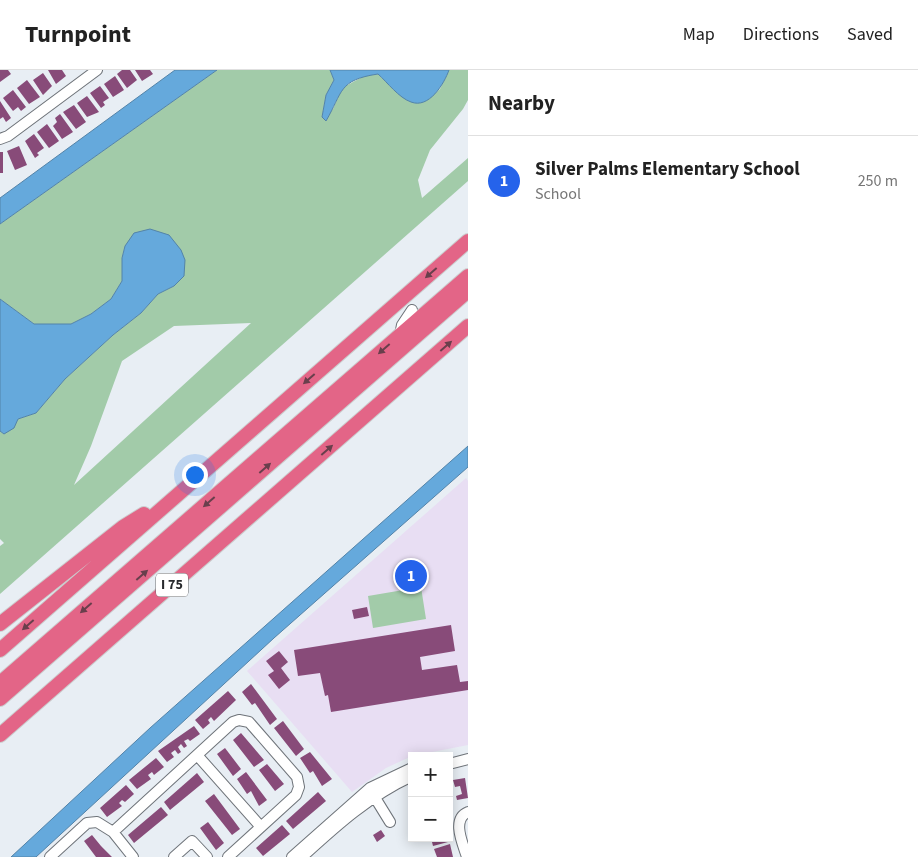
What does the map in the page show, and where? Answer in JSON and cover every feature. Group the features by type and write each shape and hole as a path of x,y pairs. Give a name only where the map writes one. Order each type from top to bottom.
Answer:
{"highway":[{"path":"0,650 468,241"},
{"path":"0,683 468,276"},
{"path":"0,699 468,291"},
{"name":"I 75","path":"0,735 468,326"},
{"path":"0,624 123,527 183,490"},
{"path":"0,710 114,607 121,593"},
{"path":"0,742 68,676"}],"street":[{"path":"0,138 8,136 97,70"},
{"path":"400,335 402,325 412,310"},
{"path":"113,832 233,722 239,720 249,722 297,777 299,787 296,795 228,857"},
{"path":"453,755 468,752"},
{"path":"197,755 261,827"},
{"path":"453,763 468,759"},
{"path":"292,857 370,788 408,770"},
{"path":"302,857 374,796 408,778"},
{"path":"374,796 390,822"},
{"path":"464,815 459,827 467,857"},
{"path":"50,857 87,823 97,822 113,832 133,857"},
{"path":"174,857 192,841 207,857"}],"shaded area":[{"path":"466,478 468,481 468,745 432,752 408,752 408,758 386,768 352,792 247,671"}],"green space":[{"path":"217,70 330,70 334,80 326,95 322,117 333,109 342,88 364,76 378,74 396,92 432,96 440,89 449,70 468,70 468,100 430,150 418,180 422,198 468,158 468,181 0,594 0,546 4,543 0,539 0,431 4,434 18,419 36,413 65,379 113,335 141,313 158,294 174,286 125,246 122,258 122,281 111,299 91,314 71,324 34,324 0,299 0,224","holes":["251,323 74,485 91,446 122,361 174,326"]},
{"path":"421,587 426,619 373,628 368,596"}],"water":[{"path":"175,70 217,70 0,224 0,198"},
{"path":"330,70 449,70 435,94 430,99 418,103 411,102 402,97 378,74 355,80 343,89 326,121 322,117 326,95 334,80"},
{"path":"150,229 169,235 181,250 185,260 184,276 174,286 158,294 141,313 113,335 65,379 36,413 18,419 14,428 4,434 0,431 0,299 34,324 71,324 91,314 111,299 122,281 122,258 125,246 134,233"},
{"path":"468,446 468,467 274,638 36,857 11,857 150,728"}],"building":[{"path":"0,70 8,70 11,74 0,82"},
{"path":"48,70 62,70 66,76 56,84"},
{"path":"122,70 130,70 137,80 127,88 117,74"},
{"path":"135,70 150,70 153,74 142,81"},
{"path":"43,73 52,86 43,95 33,80"},
{"path":"115,76 124,90 113,97 104,84"},
{"path":"27,80 40,97 29,104 17,88"},
{"path":"100,86 109,98 103,102 105,105 101,108 90,93"},
{"path":"13,90 26,107 21,111 18,107 13,111 3,98"},
{"path":"87,96 99,112 87,117 77,103"},
{"path":"0,101 11,118 6,122 3,117 0,119"},
{"path":"74,105 86,122 76,129 63,112"},
{"path":"60,114 73,132 62,139 53,126 57,122 55,118"},
{"path":"47,124 59,141 49,148 37,132"},
{"path":"34,134 44,148 37,153 39,155 35,158 25,141"},
{"path":"19,146 27,165 15,170 7,151"},
{"path":"0,152 3,152 3,173 0,173"},
{"path":"367,607 369,616 354,619 352,610"},
{"path":"451,625 455,651 420,657 422,670 457,665 460,682 468,681 468,690 331,712 328,695 325,696 320,673 298,676 294,650"},
{"path":"279,651 288,662 281,668 290,680 279,689 268,675 274,671 266,661"},
{"path":"251,684 277,719 270,725 255,703 252,705 242,692"},
{"path":"228,691 236,700 214,721 211,717 208,720 210,723 203,729 195,720"},
{"path":"283,721 304,749 296,756 274,728"},
{"path":"194,726 200,734 190,741 188,739 184,741 187,746 184,748 181,744 178,747 181,752 178,754 175,750 171,753 174,757 167,762 158,751"},
{"path":"241,733 264,760 254,767 233,740"},
{"path":"225,748 241,769 233,776 217,754"},
{"path":"310,752 332,779 322,786 313,771 310,773 300,758"},
{"path":"156,758 164,767 154,775 152,772 148,775 151,779 137,789 129,780"},
{"path":"267,764 284,784 275,791 259,770"},
{"path":"246,772 267,800 259,806 251,791 247,794 237,779"},
{"path":"197,773 204,782 170,810 164,802"},
{"path":"465,778 468,798 457,800 456,796 462,794 460,786 455,787 453,780"},
{"path":"126,785 134,794 125,802 122,800 119,803 122,806 107,817 100,808"},
{"path":"318,792 326,801 293,829 286,821"},
{"path":"214,794 240,829 232,835 205,801"},
{"path":"161,807 168,815 134,843 128,835"},
{"path":"208,822 224,843 216,850 200,828"},
{"path":"282,825 290,834 263,856 256,848"},
{"path":"381,830 385,836 377,842 373,835"},
{"path":"92,835 112,857 96,857 84,841"},
{"path":"432,842 448,842 433,846"},
{"path":"450,844 453,857 437,857 434,849"}],"place":[{"name":"Silver Palms Elementary School","path":"411,576"}]}
